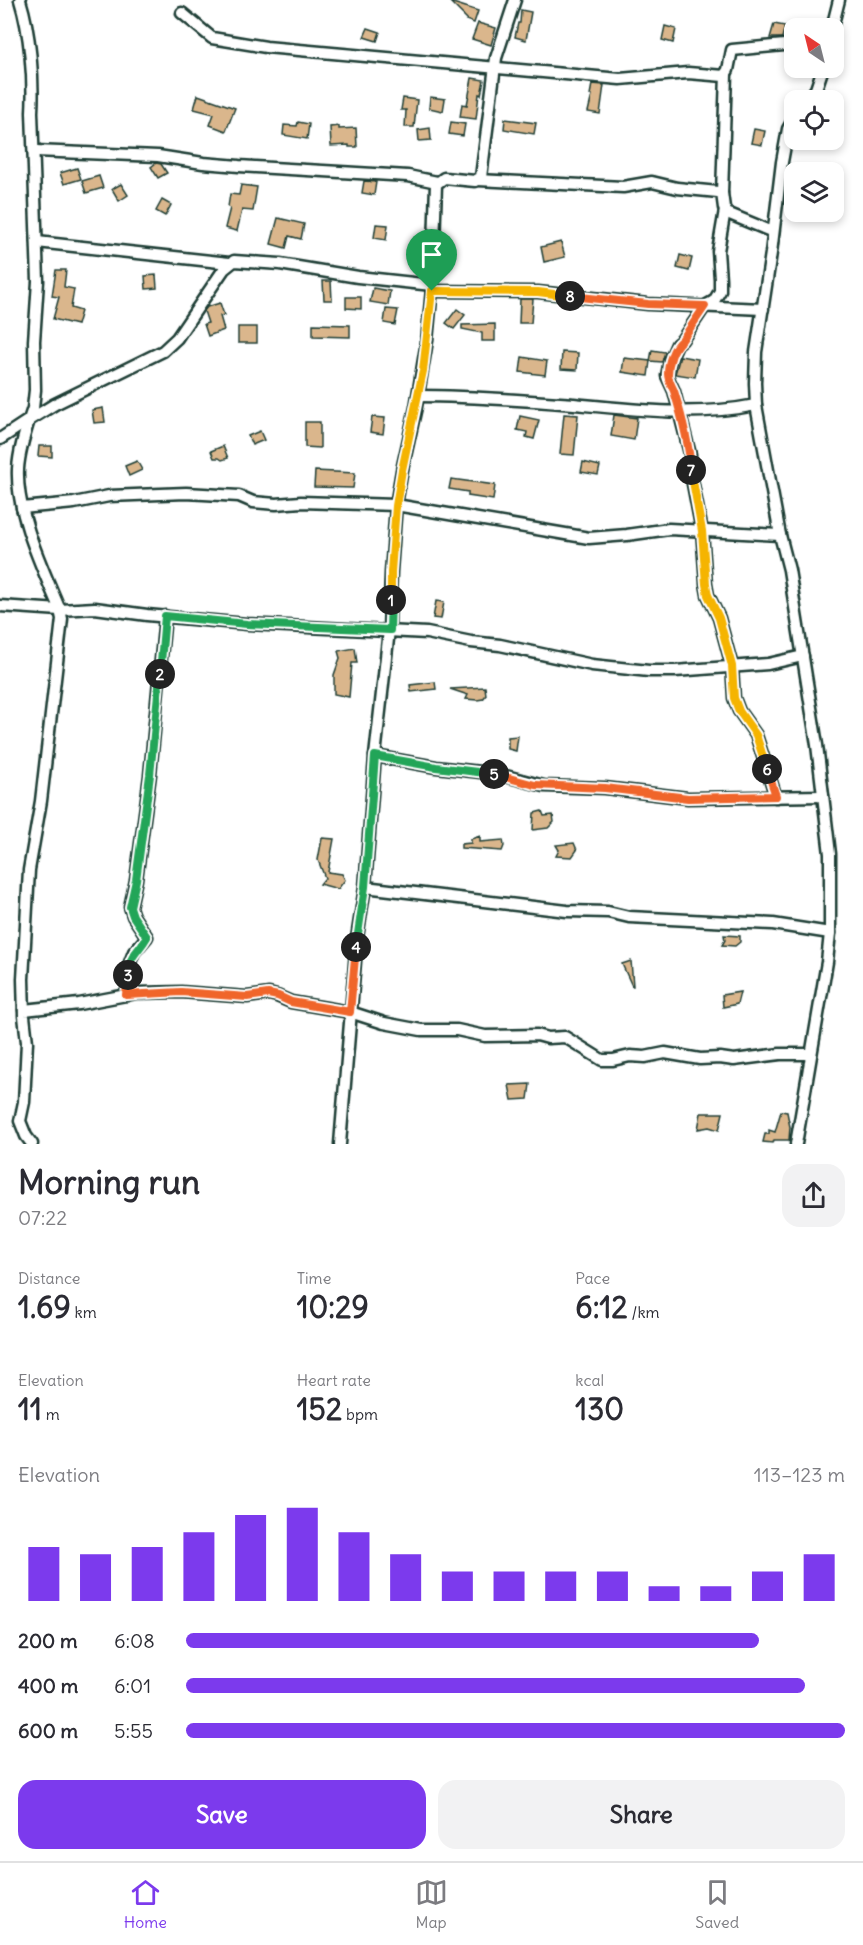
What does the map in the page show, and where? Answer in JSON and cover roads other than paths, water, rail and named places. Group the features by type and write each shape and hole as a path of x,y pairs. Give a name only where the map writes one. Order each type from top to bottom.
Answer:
{"street":[{"path":"20,0 33,87 38,296 34,341 36,390 33,408 21,445 18,470 26,525 62,619 41,801 29,870 23,979 27,1042 24,1102 20,1121 26,1137 32,1144"},
{"path":"478,180 482,172 494,68 515,0"},
{"path":"834,18 839,0"},
{"path":"182,13 207,35 218,40 266,48 620,79 688,73 724,76 726,74"},
{"path":"776,796 756,735 739,711 734,698 732,666 719,618 707,590 702,531 686,433 668,376 670,360 677,344 705,306 714,301 720,291 717,251 725,210 722,193 726,74 732,50 784,45"},
{"path":"784,147 756,352 756,405 780,535 789,570 830,854 830,933 823,996 796,1144"},
{"path":"34,151 147,155 230,165 408,176 437,182 444,178 623,187 652,182 677,188 722,193"},
{"path":"340,1144 357,938 365,887 375,756 390,630 391,572 396,506 418,396 432,288 437,182"},
{"path":"725,210 742,220 773,232"},
{"path":"37,242 229,263 238,260 280,264 432,288 538,292 615,301 762,309"},
{"path":"0,439 55,404 163,351 177,338 229,263"},
{"path":"418,396 487,397 679,412 730,411 756,405"},
{"path":"22,508 74,503 109,496 186,493 239,496 253,502 276,504 301,502 396,506 589,538 627,536 669,529 780,535"},
{"path":"0,606 60,610 95,608 247,624 427,633 500,645 609,668 675,671 776,663 803,656"},
{"path":"126,995 129,965 134,952 147,937 133,916 130,907 136,880 150,775 165,616"},
{"path":"375,756 436,767 498,774 544,786 605,788 688,798 823,796"},
{"path":"365,887 567,911 608,912 628,917 773,924 830,933"},
{"path":"24,1010 79,1004 126,995 181,992 247,997 268,994 291,1002 350,1012 384,1023 422,1030 446,1029 485,1036 564,1037 602,1060 665,1053 700,1059 734,1060 780,1053 812,1054"}]}
